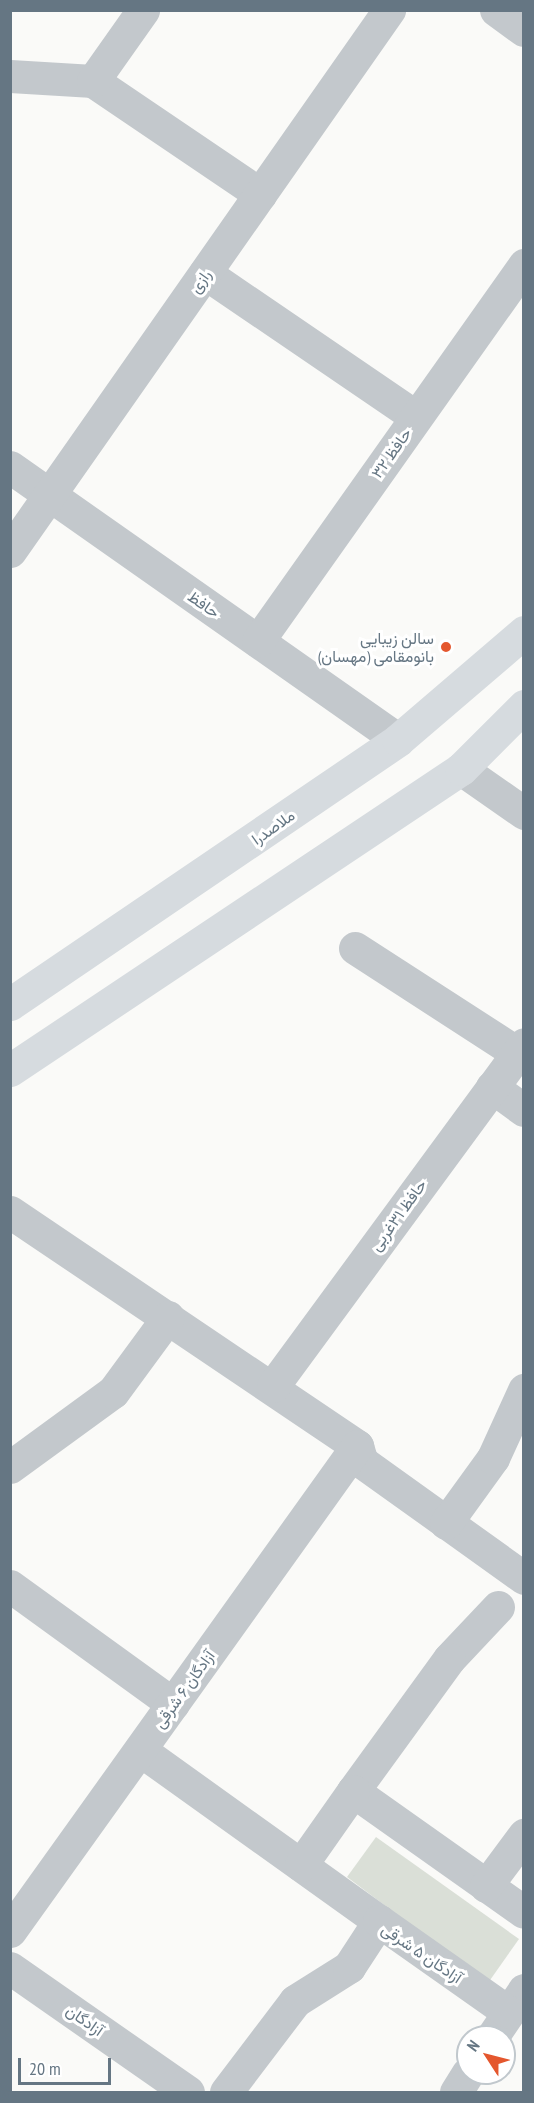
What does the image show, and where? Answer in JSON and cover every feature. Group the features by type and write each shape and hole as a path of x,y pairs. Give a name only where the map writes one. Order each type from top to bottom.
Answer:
{"main road":[{"name":"ملاصدرا","path":"10,1004 398,740 524,632"},
{"path":"10,1070 461,769 524,706"}],"street":[{"path":"93,81 143,10"},
{"name":"رازی","path":"10,551 388,10"},
{"path":"496,10 524,30"},
{"path":"13,83 93,81 260,194"},
{"name":"حافظ ۳۲","path":"258,641 524,265"},
{"path":"205,273 416,417"},
{"name":"حافظ","path":"10,467 398,740"},
{"path":"461,769 524,813"},
{"path":"355,948 520,1049"},
{"name":"حافظ ۳۱غربی","path":"273,1386 520,1049"},
{"path":"492,1087 524,1110"},
{"path":"10,1212 273,1386 357,1446 362,1462 524,1578"},
{"path":"10,1467 113,1392 168,1317"},
{"path":"446,1523 493,1458 524,1390"},
{"name":"آزادگان ۶ شرقی","path":"10,1931 357,1446"},
{"path":"10,1586 173,1704"},
{"path":"301,1865 449,1659 498,1607"},
{"path":"140,1750 379,1921"},
{"path":"353,1791 524,1912"},
{"path":"486,1886 524,1835"},
{"name":"آزادگان ۵ شرقی","path":"226,2092 295,2001 349,1966 379,1921 508,2013"},
{"name":"آزادگان","path":"10,1968 179,2090"}],"shaded area":[{"path":"376,1837 519,1939 488,1983 347,1877"}],"place":[{"name":"سالن زیبایی بانومقامی (مهسان)","path":"446,647"}]}
